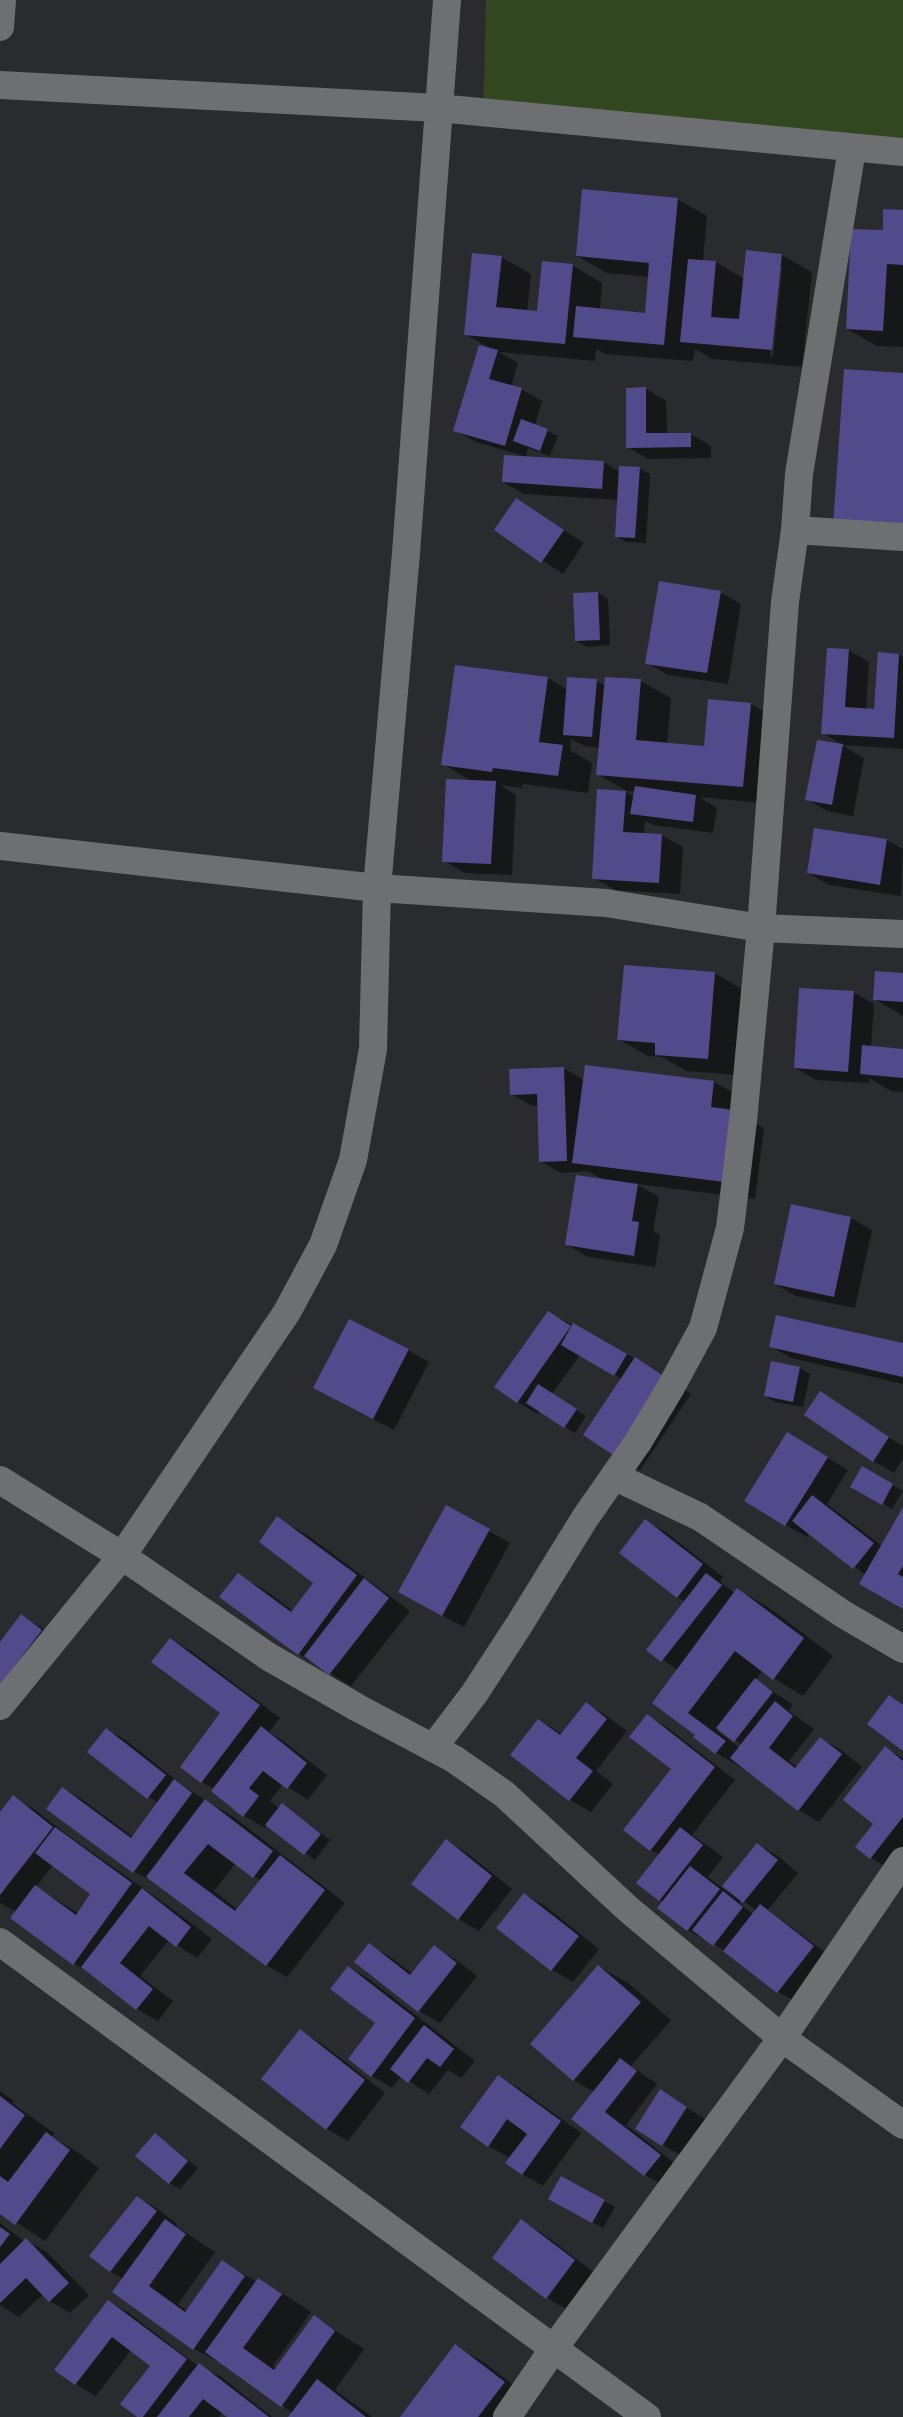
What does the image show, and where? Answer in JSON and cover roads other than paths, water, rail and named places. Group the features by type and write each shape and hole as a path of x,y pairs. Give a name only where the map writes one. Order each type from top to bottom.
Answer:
{"street":[{"path":"0,27 2,0"},
{"path":"0,1706 122,1556 287,1312 323,1245 353,1160 372,1049 377,888 406,553 447,0"},
{"path":"0,85 438,108 852,149 903,152"},
{"path":"433,1748 484,1679 585,1518 638,1442 667,1395 703,1328 730,1228 743,1121 761,928 785,602 795,530 799,474 852,149"},
{"path":"795,530 903,538"},
{"path":"0,846 377,888 606,903 761,928 903,934"},
{"path":"614,1476 700,1517 843,1614 903,1649"},
{"path":"0,1480 122,1556 269,1657 358,1708 454,1759 504,1794 628,1909 782,2038 903,2125"},
{"path":"507,2417 554,2348 782,2038 903,1861"},
{"path":"0,1942 646,2417"}]}
